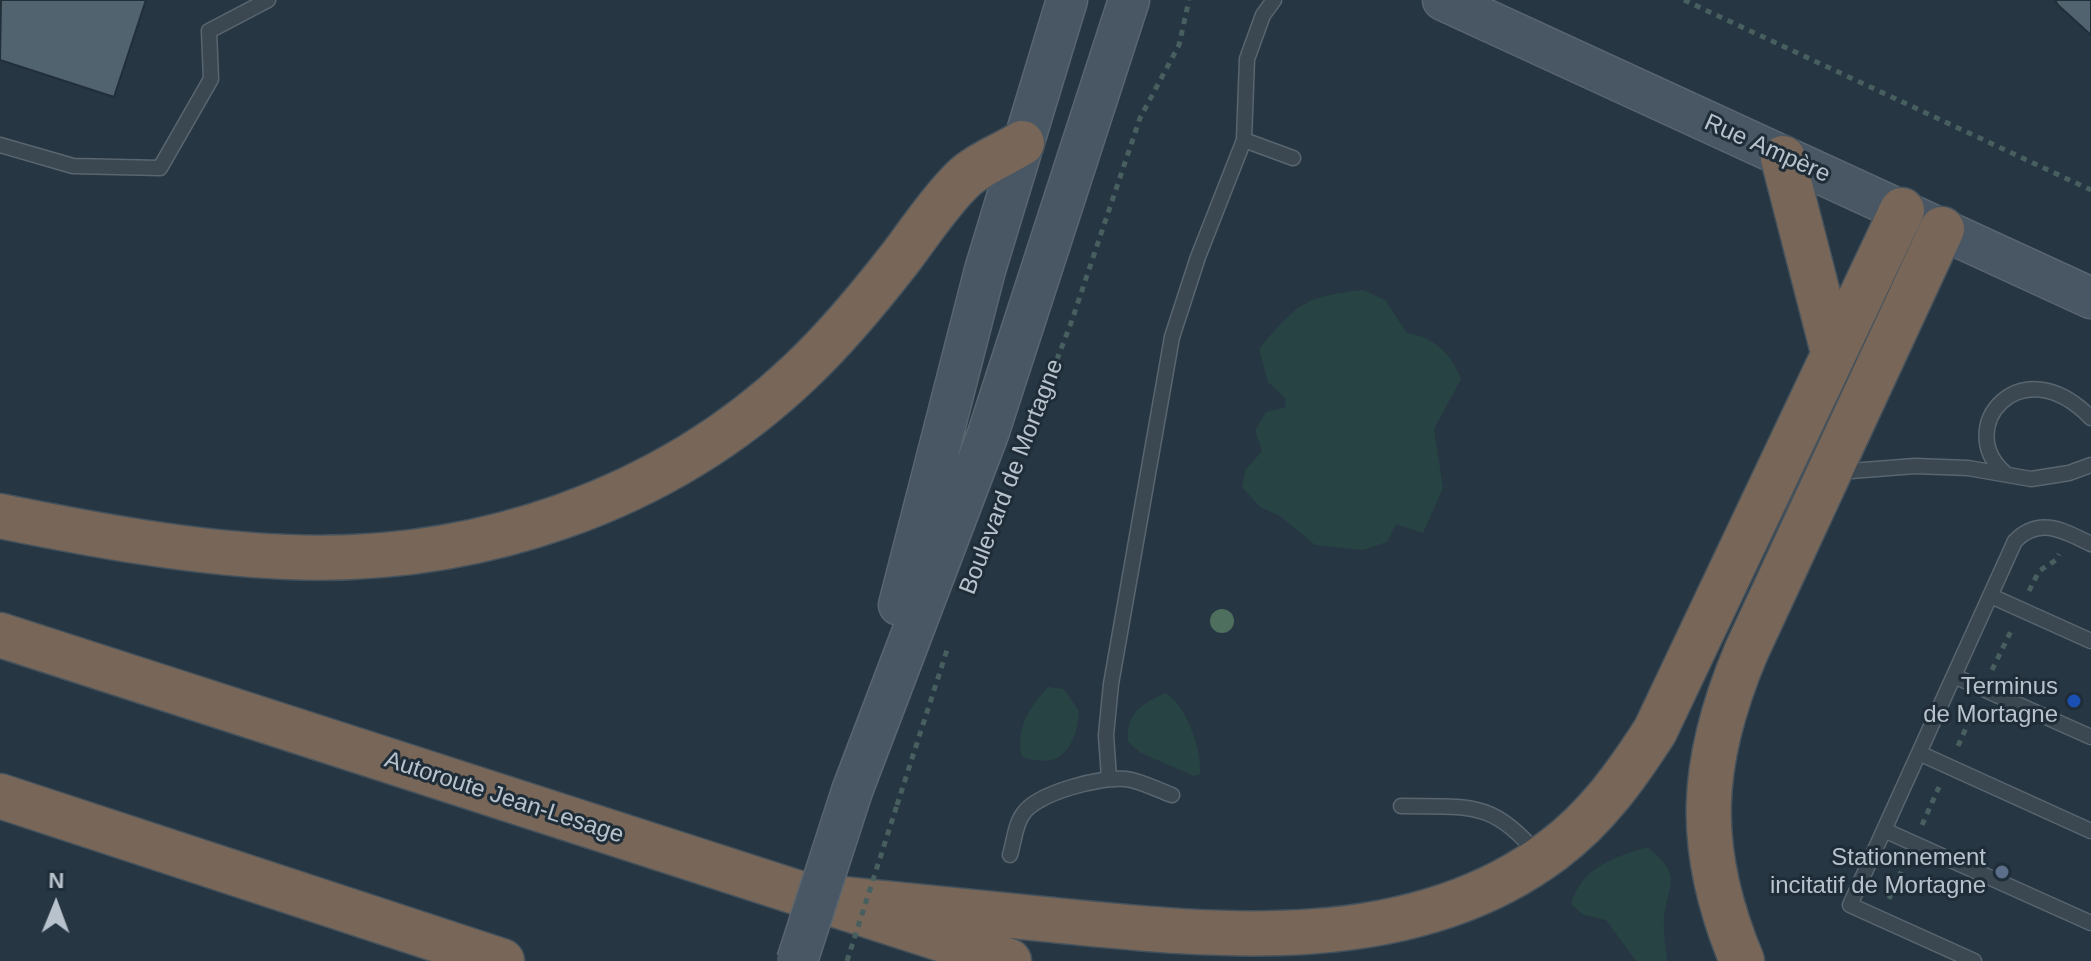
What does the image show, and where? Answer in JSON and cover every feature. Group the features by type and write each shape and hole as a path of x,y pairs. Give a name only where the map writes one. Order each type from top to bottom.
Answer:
{"highway":[{"path":"0,516 215,552 324,558 442,548 488,539 573,514 675,466 757,410 843,327 962,179 1022,143"},
{"path":"1783,158 1833,352"},
{"path":"802,895 1154,931 1290,931 1383,922 1433,911 1499,884 1541,859 1573,834 1608,798 1655,731 1902,210"},
{"path":"1742,961 1721,902 1710,845 1708,794 1713,748 1726,699 1942,229"},
{"name":"Autoroute Jean-Lesage","path":"0,635 1009,961"},
{"path":"0,796 502,961"}],"main road":[{"name":"Boulevard de Mortagne","path":"852,791 950,404 1022,143 1067,0"},
{"name":"Rue Ampère","path":"1443,0 2091,298"},
{"name":"Boulevard de Mortagne","path":"797,961 852,791 988,434 1134,3"}],"lane":[{"path":"0,145 73,166 160,168 211,79 209,31 268,0"},
{"path":"1109,778 1106,735 1111,684 1172,337 1198,257 1244,140 1247,59 1263,15 1274,0"},
{"path":"1244,140 1293,158"},
{"path":"2006,474 1988,450 1988,435 1996,408 2015,390 2040,388 2056,391 2091,418"},
{"path":"1830,473 1915,466 2006,474 2018,479 2047,478 2091,465"},
{"path":"1974,961 1850,905 2015,541 2033,528 2056,528 2091,544"},
{"path":"1991,596 2091,641"},
{"path":"1954,676 2091,737"},
{"path":"1919,753 2091,831"},
{"path":"1010,855 1024,812 1034,803 1069,788 1109,778 1128,779 1172,795"},
{"path":"1401,806 1481,811 1503,819 1541,859"},
{"path":"1884,830 2091,923"}],"path":[{"name":"Boulevard de Mortagne","path":"1027,436 1071,323 1140,118 1179,45 1189,0"},
{"path":"1684,0 2091,190"},
{"path":"2027,596 2039,571 2056,560 2064,542"},
{"path":"1992,671 2012,628"},
{"path":"847,961 949,643"},
{"path":"1956,749 1977,703"},
{"path":"1922,827 1941,783"},
{"path":"1887,904 1907,860"}],"green space":[{"path":"1363,290 1385,300 1407,333 1433,342 1447,354 1461,379 1434,429 1443,488 1423,533 1396,524 1387,542 1363,550 1315,545 1280,516 1260,507 1242,487 1246,469 1262,451 1255,431 1266,412 1286,407 1285,398 1268,382 1259,349 1283,321 1303,305 1327,296"},
{"path":"1048,687 1064,689 1079,711 1074,736 1064,753 1056,758 1036,760 1022,757 1020,737 1025,719"},
{"path":"1166,693 1187,718 1198,753 1200,774 1194,776 1141,753 1128,742 1132,717 1150,701"},
{"path":"1647,847 1670,874 1664,927 1667,961 1636,961 1606,920 1582,914 1571,904 1583,881 1600,866"}],"building":[{"path":"1,0 146,0 114,97 0,60"},
{"path":"2055,0 2091,0 2091,35 2058,5"}],"place":[{"name":"Terminus de Mortagne","path":"2074,701"},
{"name":"Stationnement incitatif de Mortagne","path":"2002,872"}]}
